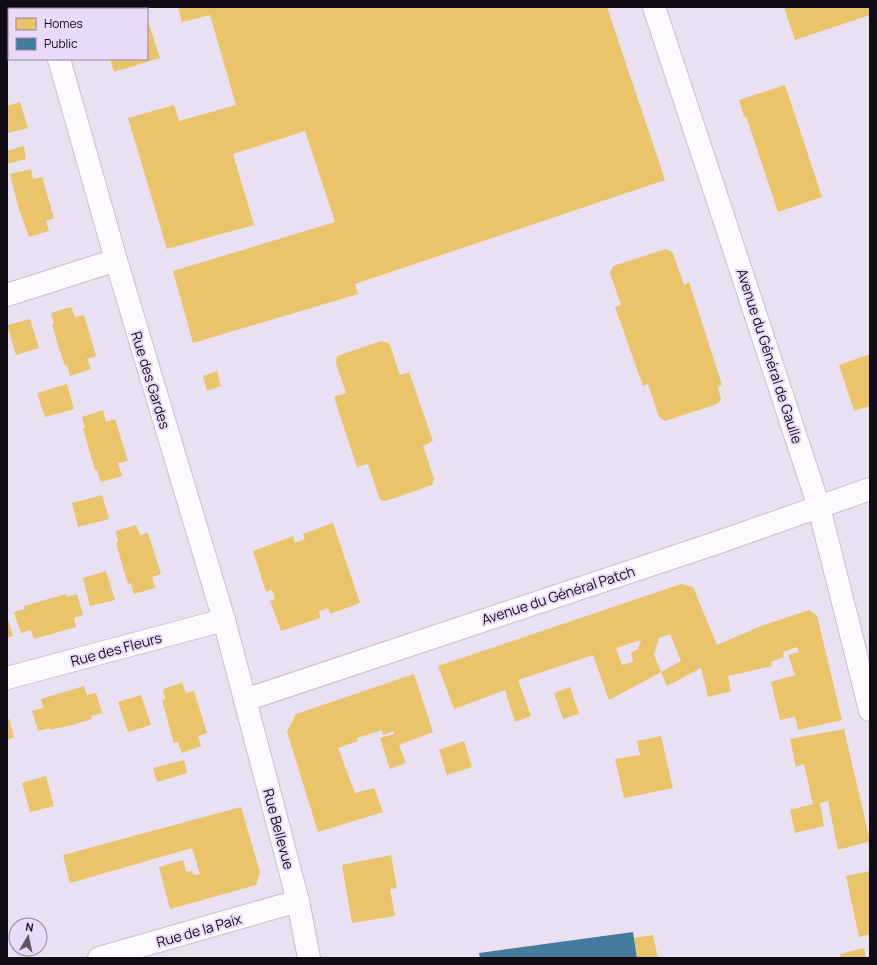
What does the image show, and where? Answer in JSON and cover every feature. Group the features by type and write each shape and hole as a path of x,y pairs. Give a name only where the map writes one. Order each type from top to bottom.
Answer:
{"street":[{"name":"Avenue du Général de Gaulle","path":"654,7 819,507 870,710"},
{"name":"Rue des Gardes","path":"59,60 116,260 224,620 245,700"},
{"path":"7,295 116,260"},
{"name":"Avenue du Général Patch","path":"245,700 870,489"},
{"name":"Rue des Fleurs","path":"7,678 224,620"},
{"name":"Rue Bellevue","path":"245,700 298,901 310,958"},
{"name":"Rue de la Paix","path":"99,958 298,901"}],"building: Homes":[{"path":"144,7 144,8 130,8"},
{"path":"178,7 607,7 665,180 355,284 358,294 193,343 173,271 335,222 305,131 233,154 254,225 167,249 128,118 174,105 179,121 236,105 210,15 182,22"},
{"path":"784,7 870,7 870,15 795,40"},
{"path":"148,21 160,58 114,72 110,60 148,60"},
{"path":"785,85 822,197 778,212 746,116 744,117 739,100"},
{"path":"20,102 28,128 7,133 7,106"},
{"path":"24,146 26,159 7,164 7,151"},
{"path":"31,169 33,179 42,177 54,218 46,221 49,231 29,237 18,206 10,174"},
{"path":"666,249 673,253 684,285 689,282 722,385 718,387 721,400 717,404 665,421 659,417 648,384 643,386 615,307 621,305 610,273 613,266"},
{"path":"71,307 75,317 84,315 96,356 87,359 91,369 70,376 58,345 52,324 54,323 51,313"},
{"path":"30,319 39,348 16,355 7,325"},
{"path":"381,341 390,345 400,375 409,372 433,441 423,446 434,479 432,485 386,501 381,500 379,497 368,464 357,467 334,397 346,393 336,363 337,356"},
{"path":"870,354 870,406 854,411 839,365"},
{"path":"217,371 221,386 207,391 203,376"},
{"path":"67,384 74,409 45,417 37,393"},
{"path":"103,410 106,422 115,419 128,461 118,463 122,476 101,482 97,470 95,470 83,429 85,428 82,417"},
{"path":"102,495 109,519 78,527 72,503"},
{"path":"333,523 360,603 330,614 328,608 319,611 320,618 281,631 270,601 275,599 272,590 266,592 253,551 293,536 295,543 305,539 303,534"},
{"path":"136,525 140,535 148,533 161,574 152,577 155,588 134,594 131,583 128,584 116,543 118,542 116,531"},
{"path":"106,571 115,600 90,606 83,578"},
{"path":"681,584 693,587 717,645 761,626 809,610 817,616 842,720 798,730 795,717 780,720 771,682 795,675 788,655 799,652 797,647 783,652 784,657 771,662 772,666 728,676 731,691 708,697 701,668 667,686 661,672 609,700 593,655 518,680 531,716 515,722 505,690 454,709 438,666","holes":["670,634 681,661 661,672 654,655 659,638","641,640 638,649 631,653 633,662 622,665 616,648"]},
{"path":"66,594 67,597 77,594 83,615 74,618 76,627 34,639 31,630 21,633 14,612 25,609 24,606"},
{"path":"7,616 13,636 7,638"},
{"path":"414,674 433,732 399,745 406,763 390,769 380,738 394,734 394,731 383,735 382,730 357,738 358,741 338,748 355,793 374,788 383,812 318,832 287,732 296,714"},
{"path":"182,683 186,693 194,691 207,733 198,736 201,746 182,753 178,742 174,743 162,700 165,699 163,689"},
{"path":"84,686 87,695 96,693 102,713 91,716 92,719 72,725 38,731 32,711 43,708 41,699"},
{"path":"570,687 579,714 563,719 554,693"},
{"path":"141,695 151,725 128,732 118,702"},
{"path":"7,719 9,719 14,737 7,740"},
{"path":"844,729 870,841 838,850 828,801 820,803 824,826 795,833 790,810 813,804 804,764 796,767 790,739"},
{"path":"661,736 673,788 624,798 615,759 640,755 637,741"},
{"path":"464,741 472,767 447,775 439,750"},
{"path":"184,760 187,773 157,782 153,768"},
{"path":"46,776 54,806 30,812 22,783"},
{"path":"241,807 260,872 256,885 170,909 159,867 183,860 186,872 192,871 194,875 200,874 192,848 70,883 63,855"},
{"path":"391,855 397,888 390,889 395,916 352,923 342,865"},
{"path":"870,871 870,934 859,937 846,876"},
{"path":"653,935 658,958 637,958 634,938"},
{"path":"864,948 866,958 841,958 840,954"}],"building: Public":[{"path":"633,932 637,958 480,958 479,953"}]}
